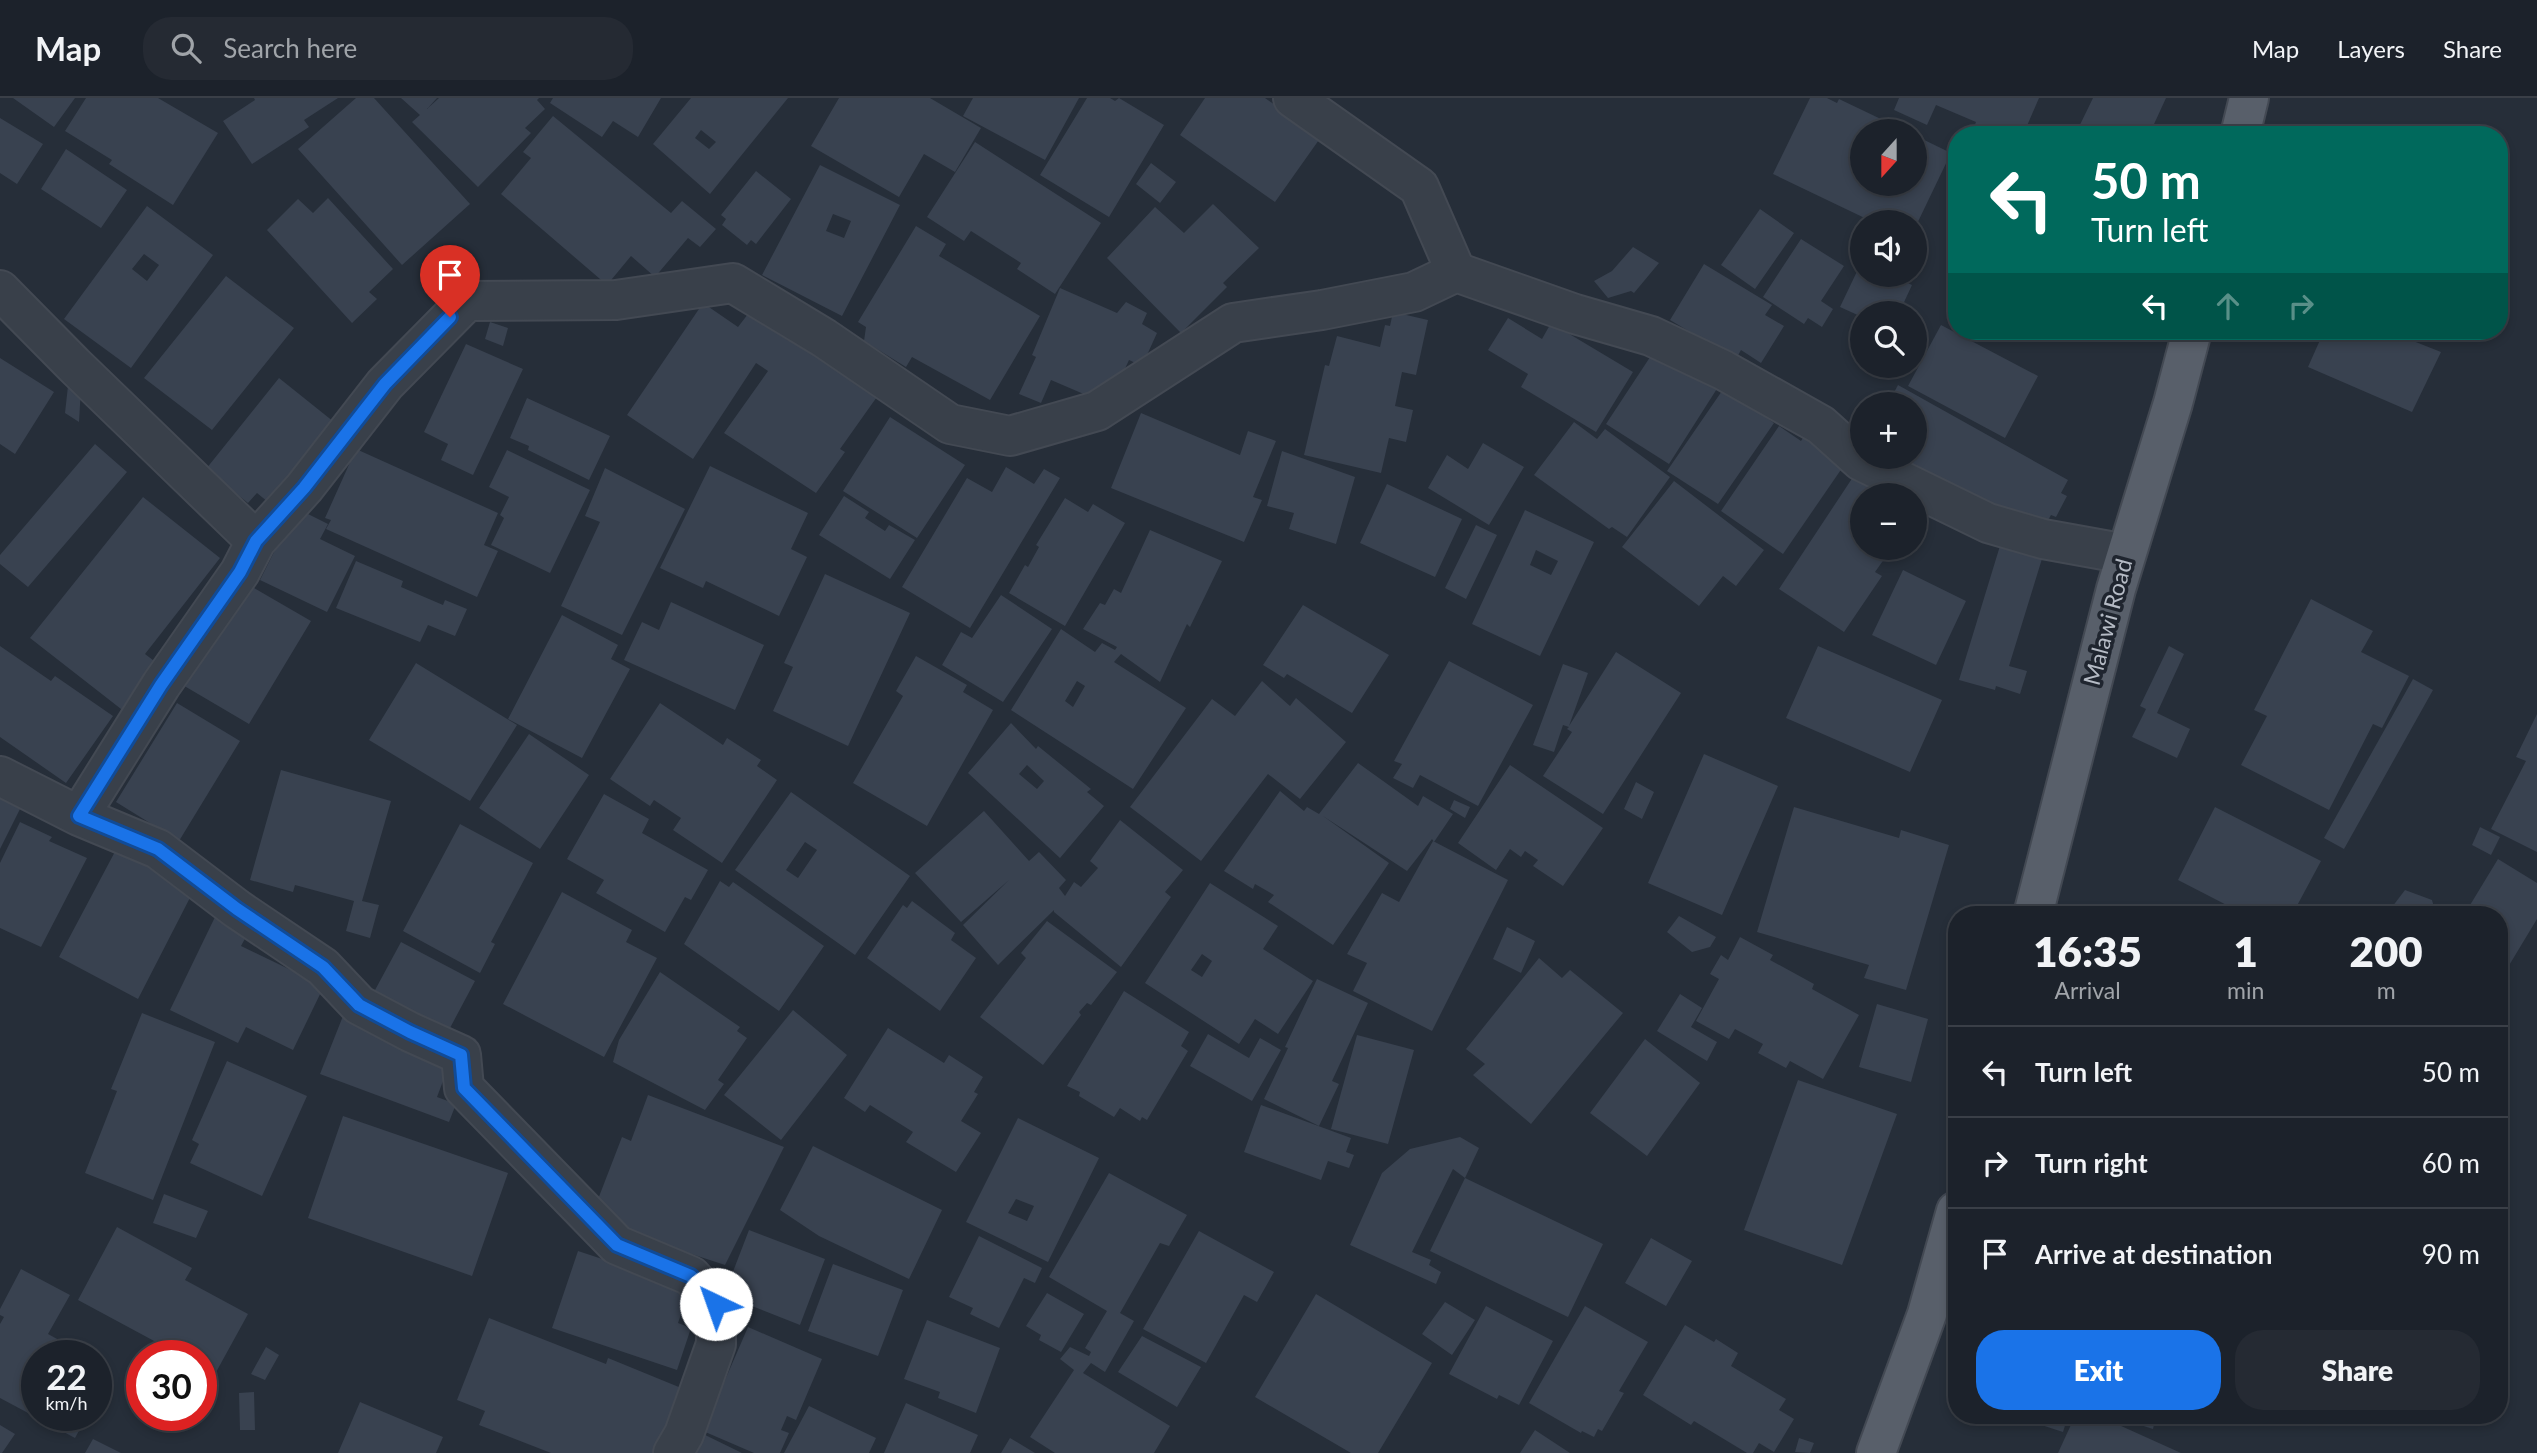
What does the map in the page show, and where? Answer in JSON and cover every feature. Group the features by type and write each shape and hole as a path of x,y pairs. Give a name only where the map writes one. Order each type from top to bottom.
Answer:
{"main road":[{"path":"2242,126 2249,98"},
{"name":"Malawi Road","path":"2035,906 2116,589 2190,340"},
{"path":"1876,1453 1927,1314 1948,1239"}],"street":[{"path":"1293,98 1419,187 1456,272"},
{"path":"79,816 161,685 240,572 256,541 304,488 385,384 467,300 616,300 733,283 824,338 950,424 1010,436 1097,411 1233,323 1322,310 1414,292 1456,272 1663,342 1723,370 1821,425 1861,461 1988,523 2043,539 2126,554"},
{"path":"0,289 74,365 256,541"},
{"path":"0,776 79,816 158,849 237,909 323,967 359,1005 461,1055 464,1088 617,1245 691,1276 716,1304 716,1344 684,1434 673,1453"}],"building":[{"path":"13,98 75,98 54,127"},
{"path":"86,98 158,98 218,133 173,205 109,164 112,160 65,131"},
{"path":"254,98 338,98 304,120 309,127 252,164 223,121 255,100"},
{"path":"356,98 374,98 470,204 402,265 298,149"},
{"path":"401,98 437,98 427,109 439,98 539,98 537,100 545,109 525,128 531,133 478,187 412,122 420,115"},
{"path":"553,98 661,98 638,137 613,121 602,137 550,103"},
{"path":"691,98 788,98 710,194 653,144","holes":["701,130 716,142 709,149 695,138"]},
{"path":"839,98 930,98 981,128 955,172 924,154 899,197 811,146"},
{"path":"973,98 1079,98 1045,160 963,116"},
{"path":"1087,98 1110,98 1115,101 1119,98 1164,125 1109,217 1040,175"},
{"path":"1205,98 1265,98 1321,137 1275,202 1180,135"},
{"path":"1810,98 1827,98 1837,103 1839,99 1881,119 1850,119 1850,196 1927,196 1927,141 1948,152 1948,159 1924,210 1850,211 1773,174"},
{"path":"1899,98 2039,98 2027,126 1974,126 1976,122 1936,105 1927,125 1927,119 1914,119 1894,110"},
{"path":"2093,98 2166,98 2153,126 2079,126"},
{"path":"553,116 671,213 682,201 716,229 700,247 688,238 655,277 631,256 607,285 501,194 531,158 523,152"},
{"path":"0,118 43,144 17,184 0,173"},
{"path":"975,142 1101,223 1055,294 1017,269 1021,263 971,231 964,241 927,217"},
{"path":"66,149 127,190 101,228 41,189"},
{"path":"1151,163 1176,182 1160,203 1136,184"},
{"path":"820,165 900,205 842,316 762,275","holes":["833,214 851,221 844,238 826,231"]},
{"path":"756,171 791,199 756,244 751,240 747,245 722,225 726,219 721,215"},
{"path":"328,198 393,269 369,292 377,299 352,323 267,230 298,199 313,213"},
{"path":"1213,204 1259,248 1223,283 1227,287 1181,333 1107,258 1155,207 1184,233"},
{"path":"147,206 213,255 131,368 64,319","holes":["144,254 159,265 147,281 132,269"]},
{"path":"1760,209 1794,233 1755,289 1721,265"},
{"path":"916,226 946,244 939,256 1040,316 990,400 912,357 906,367 864,341 866,327 858,322"},
{"path":"1801,239 1844,266 1821,301 1833,309 1822,327 1808,318 1804,324 1763,297"},
{"path":"1633,247 1659,263 1634,293 1631,291 1608,298 1594,281 1612,271"},
{"path":"1704,264 1772,305 1765,315 1784,326 1761,363 1741,350 1736,359 1670,320"},
{"path":"226,276 294,328 212,430 144,378"},
{"path":"1850,286 1911,287 1905,301 1850,301 1850,312 1840,307"},
{"path":"1060,288 1117,313 1126,302 1147,313 1142,324 1157,333 1142,366 1129,360 1115,390 1100,384 1093,398 1051,380 1041,403 1019,394 1036,357 1032,355"},
{"path":"703,303 738,327 748,314 789,341 792,337 879,394 840,449 845,452 816,493 724,433 768,371 756,363 693,459 627,415"},
{"path":"1393,312 1428,320 1416,375 1402,372 1395,406 1413,410 1406,442 1389,438 1381,473 1304,455 1325,365 1329,366 1337,336 1380,347 1385,325 1390,326"},
{"path":"1508,318 1542,339 1551,323 1633,372 1596,432 1521,387 1528,374 1488,350"},
{"path":"490,322 508,328 503,346 485,339"},
{"path":"1941,325 1948,329 1948,340 1970,340 2038,376 2005,438 1927,396 1927,392 1919,392 1908,386 1912,378 1927,378 1927,351"},
{"path":"2320,340 2411,340 2441,352 2412,412 2308,367"},
{"path":"466,344 523,369 473,475 441,460 448,444 424,432"},
{"path":"1658,345 1720,384 1669,464 1606,424"},
{"path":"0,358 54,392 15,454 0,444"},
{"path":"69,377 81,388 79,422 65,413"},
{"path":"279,378 334,422 268,502 257,493 248,503 206,469"},
{"path":"1898,385 1911,392 1894,392"},
{"path":"1724,388 1774,423 1718,504 1667,471"},
{"path":"527,398 610,436 589,480 528,450 529,446 510,438"},
{"path":"1927,401 2068,480 2061,493 2067,496 2056,517 2051,515 2041,533 1900,469 1927,469"},
{"path":"1141,413 1240,455 1248,431 1276,441 1253,497 1262,500 1244,542 1111,488"},
{"path":"890,417 965,465 917,538 843,491"},
{"path":"1574,422 1597,439 1605,429 1670,477 1627,537 1612,527 1609,529 1534,475"},
{"path":"1779,426 1801,441 1808,430 1849,458 1783,554 1721,511"},
{"path":"1483,443 1524,467 1489,525 1428,488 1447,455 1468,469"},
{"path":"95,444 127,472 28,587 0,564 0,555"},
{"path":"356,449 498,513 484,545 498,551 477,597 326,529 331,520 325,518"},
{"path":"507,450 590,490 550,573 491,545 504,518 500,515 509,497 489,487"},
{"path":"1282,451 1355,477 1336,544 1289,529 1294,513 1267,506"},
{"path":"710,466 808,513 791,549 807,557 779,616 706,581 703,588 660,568"},
{"path":"1006,467 1034,484 1044,469 1060,478 970,628 902,587 967,478 992,492"},
{"path":"605,468 685,509 622,635 561,606 600,522 585,516"},
{"path":"1853,477 1862,483 1850,483 1850,560 1884,560 1875,572 1882,576 1844,632 1779,589"},
{"path":"1674,481 1764,550 1736,586 1723,576 1699,606 1622,547"},
{"path":"1387,484 1462,519 1435,577 1360,543"},
{"path":"844,496 869,512 865,518 885,531 889,525 915,540 890,579 819,535"},
{"path":"143,497 220,558 145,654 166,670 130,716 30,638"},
{"path":"1065,498 1088,512 1093,504 1125,523 1065,626 1009,593 1025,565 1028,567 1039,547 1036,545"},
{"path":"296,508 328,524 320,539 355,556 327,612 260,580"},
{"path":"1525,510 1594,542 1540,656 1472,624","holes":["1536,550 1558,561 1551,575 1530,565"]},
{"path":"1476,525 1497,535 1466,599 1445,588"},
{"path":"1150,530 1222,561 1190,627 1187,624 1160,682 1121,654 1114,662 1186,708 1133,789 1011,710 1061,629 1095,652 1102,643 1115,650 1117,647 1083,629 1100,603 1105,605 1114,589 1121,593","holes":["1077,681 1085,686 1073,707 1065,701"]},
{"path":"2003,536 2045,549 2009,666 2027,671 2020,694 1996,686 1995,690 1959,680"},
{"path":"356,561 403,581 401,587 443,605 445,600 467,609 455,636 428,625 420,642 336,608"},
{"path":"1903,570 1966,601 1936,665 1872,635"},
{"path":"825,574 910,613 848,746 773,711 793,667 784,663"},
{"path":"242,581 311,621 249,724 181,684"},
{"path":"1001,595 1052,629 1003,702 942,665 961,632 972,638"},
{"path":"2311,599 2373,631 2361,652 2409,676 2382,728 2373,724 2329,810 2241,765 2267,716 2254,710"},
{"path":"671,602 764,645 735,710 624,660 642,622 659,630"},
{"path":"1303,605 1389,655 1352,713 1287,674 1284,678 1263,665"},
{"path":"562,615 618,645 611,659 630,669 582,758 508,719"},
{"path":"0,646 51,681 55,676 113,716 66,783 0,737"},
{"path":"1818,646 1942,700 1910,772 1786,718"},
{"path":"2169,646 2184,654 2157,713 2190,729 2177,758 2132,737 2146,709 2140,706"},
{"path":"1616,652 1681,693 1603,814 1543,776 1572,732 1567,729 1569,727 1563,725 1554,752 1533,745 1563,664 1588,673 1569,726"},
{"path":"916,656 967,685 963,692 993,710 927,826 853,783 903,696 896,691"},
{"path":"1449,661 1533,705 1478,806 1420,775 1413,788 1393,778 1402,764 1394,761"},
{"path":"416,663 517,725 470,801 369,740"},
{"path":"2413,679 2433,690 2344,849 2324,838"},
{"path":"1262,681 1290,706 1296,698 1346,742 1300,799 1268,774 1201,861 1130,807 1212,699 1235,716"},
{"path":"177,703 240,741 179,841 116,802"},
{"path":"660,703 723,745 727,738 761,760 757,766 777,780 722,863 673,830 681,818 654,800 650,806 610,779"},
{"path":"2537,714 2537,852 2491,829 2526,761 2516,757"},
{"path":"1011,723 1036,749 1038,746 1091,789 1087,792 1104,806 1060,858 968,773","holes":["1027,765 1044,781 1037,789 1019,774"]},
{"path":"529,734 589,775 540,849 479,808"},
{"path":"1704,754 1778,786 1722,915 1648,883"},
{"path":"1358,763 1418,806 1423,796 1453,814 1434,842 1432,839 1407,871 1323,816 1389,863 1333,945 1268,902 1274,895 1255,884 1253,889 1224,871 1280,791 1304,811 1307,807 1319,814"},
{"path":"1510,765 1603,828 1563,886 1533,866 1538,860 1525,851 1521,857 1510,849 1496,870 1458,843"},
{"path":"281,770 391,801 362,901 379,905 370,938 346,931 354,901 295,885 293,892 250,880"},
{"path":"1636,782 1654,792 1642,819 1624,809"},
{"path":"791,792 910,876 855,955 735,870","holes":["805,842 817,850 798,878 786,870"]},
{"path":"0,794 22,805 0,849"},
{"path":"604,794 649,819 642,833 708,870 691,900 685,897 665,932 596,893 604,880 567,859"},
{"path":"1454,800 1470,807 1465,818 1450,809"},
{"path":"1794,807 1899,838 1901,830 1949,845 1906,990 1864,978 1869,965 1757,932"},
{"path":"2215,807 2321,861 2297,906 2229,906 2178,880"},
{"path":"984,811 1029,861 1039,852 1066,880 1059,888 1065,896 1074,882 1081,887 1098,868 1090,861 1120,820 1183,870 1165,892 1171,897 1121,967 1054,910 998,965 963,925 1009,880 961,922 915,873"},
{"path":"20,822 52,837 49,841 87,858 41,947 0,928 0,863"},
{"path":"460,824 533,863 491,942 495,944 480,973 403,931"},
{"path":"2480,827 2500,837 2491,855 2472,845"},
{"path":"1433,841 1508,880 1432,1031 1353,991 1367,963 1347,954 1382,893 1399,902"},
{"path":"118,846 196,886 138,999 59,957"},
{"path":"2498,859 2537,883 2537,919 2508,967 2508,906 2469,906"},
{"path":"720,881 729,887 733,882 824,946 779,1011 684,944"},
{"path":"1210,883 1278,926 1263,949 1313,981 1278,1034 1255,1019 1239,1044 1145,983","holes":["1202,954 1212,961 1202,977 1191,970"]},
{"path":"2405,890 2432,900 2434,906 2393,906"},
{"path":"562,892 632,930 626,942 657,958 604,1057 503,1004"},
{"path":"912,901 955,933 951,940 976,958 940,1011 867,958 903,905 907,908"},
{"path":"1679,916 1716,937 1710,947 1692,952 1667,932"},
{"path":"215,917 248,933 241,946 324,986 293,1050 246,1027 238,1043 170,1010"},
{"path":"1047,921 1117,972 1091,1005 1087,1003 1079,1012 1081,1015 1043,1065 980,1017 1026,958 1021,953"},
{"path":"1507,927 1535,941 1521,973 1493,959"},
{"path":"1740,937 1773,955 1770,960 1814,984 1812,989 1859,1015 1823,1079 1790,1061 1786,1068 1758,1053 1763,1044 1735,1029 1729,1039 1696,1021 1719,979 1710,974 1721,955 1728,960"},
{"path":"401,942 475,981 442,1043 368,1003"},
{"path":"1539,958 1562,978 1570,970 1623,1013 1531,1124 1473,1075 1485,1064 1466,1049"},
{"path":"660,972 740,1027 737,1031 747,1038 718,1080 724,1084 705,1110 613,1062 619,1040"},
{"path":"1317,979 1368,1003 1332,1081 1339,1084 1319,1126 1264,1099"},
{"path":"1124,991 1189,1032 1181,1046 1188,1051 1147,1120 1142,1117 1140,1121 1120,1108 1114,1117 1079,1096 1080,1092 1067,1086"},
{"path":"1680,994 1702,1008 1691,1027 1717,1042 1707,1061 1657,1031"},
{"path":"1877,1004 1928,1019 1911,1082 1859,1067"},
{"path":"793,1010 847,1055 781,1140 724,1095"},
{"path":"142,1013 215,1042 153,1200 85,1173 117,1091 111,1089"},
{"path":"343,1016 452,1057 437,1097 456,1104 449,1122 320,1074"},
{"path":"888,1028 944,1063 949,1055 983,1077 974,1092 978,1094 961,1121 981,1133 956,1172 906,1142 913,1132 870,1105 865,1112 844,1098"},
{"path":"1208,1034 1249,1058 1260,1038 1281,1050 1252,1101 1190,1066"},
{"path":"1357,1035 1414,1050 1388,1144 1331,1129"},
{"path":"1645,1039 1700,1083 1647,1156 1590,1113"},
{"path":"227,1061 307,1096 262,1196 190,1163 199,1144 192,1140"},
{"path":"1798,1080 1897,1114 1842,1265 1744,1230"},
{"path":"648,1095 784,1147 725,1265 609,1227 595,1207 622,1137 631,1141"},
{"path":"1261,1105 1351,1138 1346,1152 1354,1155 1349,1168 1328,1161 1321,1180 1244,1152"},
{"path":"343,1116 508,1173 472,1276 308,1218"},
{"path":"1018,1118 1099,1158 1048,1262 966,1222","holes":["1016,1199 1034,1206 1027,1221 1008,1213"]},
{"path":"1460,1137 1479,1148 1465,1178 1453,1169 1412,1252 1431,1260 1429,1265 1441,1272 1436,1284 1350,1245 1382,1173 1410,1149"},
{"path":"813,1146 942,1210 909,1279 819,1236 780,1210"},
{"path":"1109,1173 1187,1215 1169,1246 1160,1243 1120,1313 1134,1321 1105,1372 1091,1363 1083,1373 1170,1426 1154,1453 1055,1453 1030,1437 1074,1370 1060,1359 1070,1347 1089,1356 1091,1352 1085,1348 1107,1311 1049,1277"},
{"path":"1465,1178 1603,1244 1568,1317 1430,1251"},
{"path":"164,1194 208,1211 196,1238 153,1223"},
{"path":"117,1227 192,1268 185,1280 248,1314 217,1370 217,1340 152,1340 78,1300"},
{"path":"749,1230 825,1259 800,1325 724,1295"},
{"path":"1199,1231 1274,1272 1257,1302 1244,1295 1206,1363 1143,1329"},
{"path":"979,1236 1042,1268 1035,1283 1024,1278 999,1328 970,1314 973,1308 949,1297"},
{"path":"1651,1238 1692,1261 1666,1306 1625,1283"},
{"path":"578,1251 690,1288 678,1323 691,1328 677,1370 552,1328"},
{"path":"833,1264 903,1290 878,1356 808,1331"},
{"path":"21,1269 70,1295 48,1334 59,1340 21,1340 21,1409 0,1398 0,1324 4,1317 0,1315 0,1309"},
{"path":"1047,1293 1084,1314 1061,1352 1039,1340 1041,1335 1026,1326"},
{"path":"1316,1294 1432,1363 1378,1453 1351,1453 1255,1397"},
{"path":"1445,1302 1475,1320 1452,1355 1422,1334"},
{"path":"1486,1306 1553,1341 1519,1405 1499,1395 1497,1399 1449,1374"},
{"path":"1585,1306 1648,1342 1619,1391 1624,1393 1602,1431 1598,1429 1594,1437 1582,1431 1581,1433 1529,1403"},
{"path":"489,1318 606,1364 608,1358 691,1392 657,1453 551,1453 479,1425 485,1411 457,1400"},
{"path":"927,1320 1000,1348 976,1413 938,1398 940,1392 904,1379"},
{"path":"1685,1325 1714,1342 1716,1339 1738,1353 1731,1366 1786,1399 1779,1410 1794,1419 1774,1452 1759,1443 1753,1453 1747,1453 1694,1421 1691,1425 1643,1395"},
{"path":"748,1327 822,1359 796,1420 787,1416 781,1430 789,1433 780,1453 754,1453 703,1431"},
{"path":"1142,1336 1201,1367 1177,1407 1118,1372"},
{"path":"266,1347 279,1355 265,1380 251,1374"},
{"path":"254,1392 255,1430 240,1430 239,1393"},
{"path":"360,1402 443,1437 436,1453 338,1453"},
{"path":"906,1403 978,1435 970,1453 884,1453"},
{"path":"809,1406 876,1438 869,1453 784,1453"},
{"path":"2038,1424 2066,1424 2063,1432"},
{"path":"2071,1424 2117,1424 2181,1453 2058,1453"},
{"path":"2137,1424 2154,1424 2153,1429"},
{"path":"0,1425 15,1434 2,1453 0,1453"},
{"path":"1535,1430 1570,1453 1520,1453"},
{"path":"62,1431 79,1431 75,1438"},
{"path":"699,1432 742,1453 689,1453"},
{"path":"1010,1438 1035,1453 1001,1453"},
{"path":"1799,1438 1814,1443 1810,1453 1795,1452"},
{"path":"93,1439 121,1453 85,1453"}],"route":[{"path":"450,317 385,384 304,488 256,541 240,572 161,685 79,816 158,849 237,909 323,967 359,1005 461,1055 464,1088 617,1245 691,1276 716,1304"}]}
